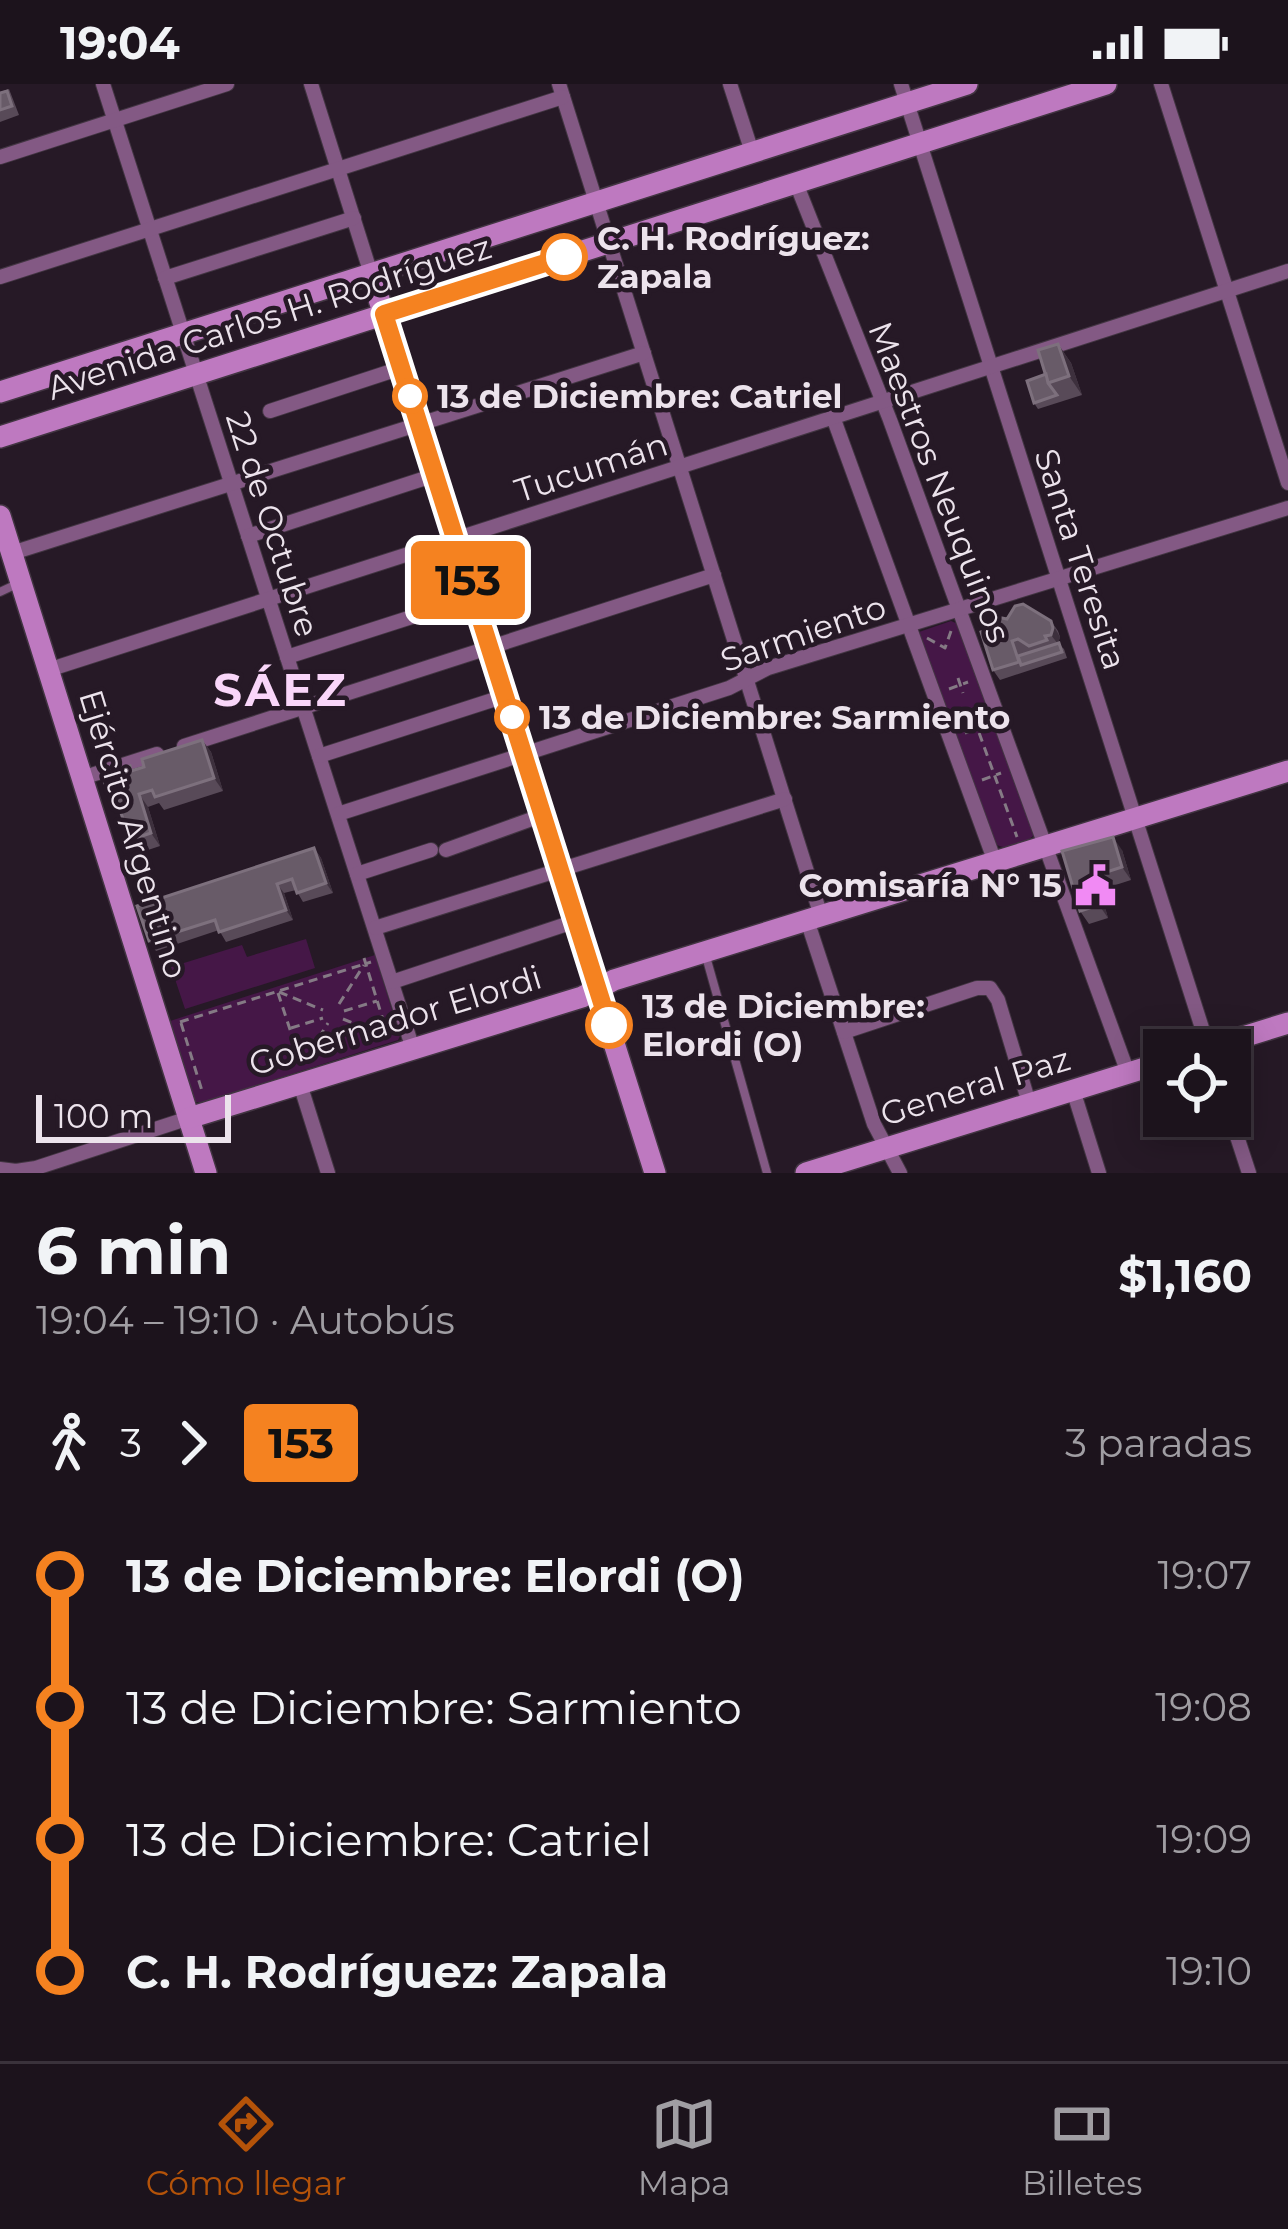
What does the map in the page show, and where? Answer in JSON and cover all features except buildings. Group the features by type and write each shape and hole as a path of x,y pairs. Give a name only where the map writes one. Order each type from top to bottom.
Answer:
{"main road":[{"name":"Avenida Carlos H. Rodríguez","path":"0,392 752,152 904,93 967,84"},
{"name":"Avenida Carlos H. Rodríguez","path":"0,437 1106,84"},
{"path":"371,274 655,1173"},
{"name":"Ejército Argentino","path":"0,516 12,554 10,587 48,670 206,1173"},
{"name":"Gobernador Elordi","path":"189,1118 302,1073 413,1049 582,997 610,981 814,918 1036,841 1136,818 1288,771"},
{"path":"1251,1035 1288,1023"},
{"name":"General Paz","path":"806,1173 1143,1068"}],"street":[{"name":"22 de Octubre","path":"103,84 413,1049"},
{"path":"0,157 227,84"},
{"path":"311,84 371,274"},
{"path":"730,84 752,152"},
{"path":"1161,84 1288,482"},
{"path":"0,277 338,169 561,91 784,799 844,1032 875,1128 900,1173"},
{"name":"Santa Teresita","path":"904,93 1200,1029"},
{"name":"Maestros Neuquinos","path":"796,183 883,401 1036,841 1128,1073"},
{"path":"166,278 354,218"},
{"name":"Tucumán","path":"48,670 1288,271"},
{"path":"12,554 644,353"},
{"path":"270,411 401,368"},
{"path":"833,417 1000,853"},
{"path":"248,536 435,475"},
{"name":"Sarmiento","path":"338,814 733,686 768,668 918,632 1059,579 1288,508"},
{"path":"82,778 714,575"},
{"path":"287,657 474,597"},
{"path":"319,756 505,696"},
{"path":"375,928 784,799"},
{"path":"357,874 543,815"},
{"path":"392,982 576,921"},
{"path":"844,1032 977,988 990,988 998,1000 1029,1103"},
{"path":"302,1073 328,1173"},
{"path":"1073,1090 1099,1173"},
{"name":"Gobernador Elordi","path":"0,1169 60,1166 189,1118"},
{"path":"1237,1137 1249,1173"}],"lane":[{"path":"705,952 766,1173"}],"path":[{"path":"918,632 946,650 957,617"},
{"path":"958,678 964,693"},
{"path":"941,692 976,680"},
{"path":"974,719 1017,839"},
{"path":"957,735 991,723"},
{"path":"975,782 1009,770"},
{"path":"1000,853 1017,839 1036,841"},
{"path":"172,1025 384,958"},
{"path":"344,1019 389,1041 365,961"},
{"path":"340,1004 365,961"},
{"path":"278,991 322,1010"},
{"path":"278,991 302,1073"},
{"path":"344,1011 377,1001"},
{"path":"290,1028 323,1018"},
{"path":"181,1022 204,1096"},
{"path":"302,1073 328,1023"}],"shaded area":[{"path":"951,621 958,624 1033,829 1033,836 1013,846 993,842 919,632"},
{"path":"306,939 315,968 185,1009 171,967 242,945 247,957"},
{"path":"375,955 398,1040 204,1102 192,1099 167,1022"}],"bus line":[{"name":"153","path":"564,257 384,314 609,1025"}],"place":[{"name":"C. H. Rodríguez: Zapala","path":"564,257"},
{"name":"13 de Diciembre: Catriel","path":"410,396"},
{"name":"13 de Diciembre: Sarmiento","path":"512,717"},
{"name":"Comisaría N° 15","path":"1096,885"},
{"name":"13 de Diciembre: Elordi (O)","path":"609,1025"}],"district":[{"name":"SÁEZ","path":"281,689"}]}
